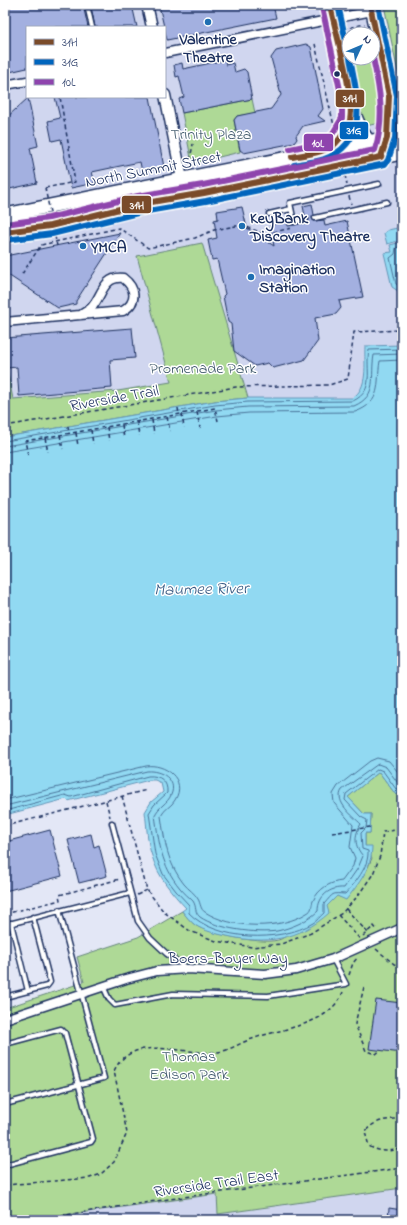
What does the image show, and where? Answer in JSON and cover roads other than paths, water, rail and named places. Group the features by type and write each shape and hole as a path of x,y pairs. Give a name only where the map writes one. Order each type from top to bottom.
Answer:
{"main road":[{"name":"North Summit Street","path":"8,214 402,135"},
{"name":"North Summit Street","path":"10,231 50,226 140,204 402,153"},
{"path":"81,199 90,206 88,216"},
{"path":"8,214 10,231"}],"street":[{"path":"147,5 152,26"},
{"path":"334,6 333,19 350,98 361,126 381,157"},
{"path":"166,53 333,19 371,8 389,96 387,138 381,157"},
{"path":"5,85 26,81"},
{"path":"389,96 402,112"},
{"path":"166,98 182,179 187,196"},
{"path":"322,151 335,144 346,129 350,120 350,98"},
{"path":"5,322 123,312 133,302 133,289 123,278 112,280 102,288 92,307 81,315"},
{"name":"Boers-Boyer Way","path":"5,1019 103,986 158,971 188,970 251,974 281,973 313,966 370,944 402,928"}],"lane":[{"path":"87,5 92,26"},
{"path":"306,219 294,222 290,203 380,184"},
{"path":"315,218 387,202"},
{"path":"269,214 291,209"},
{"path":"112,823 138,921 150,938 166,954 188,970"},
{"path":"5,925 60,910 131,895"},
{"path":"5,1104 104,1078 60,910"},
{"path":"5,997 47,986 50,982 33,917"},
{"path":"12,923 28,991"},
{"path":"103,986 109,999 115,1004 173,994 268,996 346,984 333,959"},
{"path":"5,1044 61,1029 65,1033 93,1139 91,1142 5,1165"}],"water":[{"path":"402,227 402,240 387,244 384,233 388,230"},
{"path":"402,242 402,291 398,291 392,287 384,253 392,252 390,245"},
{"name":"Maumee River","path":"402,345 402,791 396,795 379,772 348,797 364,814 371,814 370,833 365,833 365,846 372,846 370,861 364,875 346,900 337,896 327,906 329,913 318,922 294,935 269,940 241,939 202,929 195,925 182,911 186,908 162,878 150,851 145,812 151,802 163,792 161,783 155,780 149,780 68,801 66,799 5,815 5,437 215,401 248,398 352,398 357,394 363,382 365,368 365,346"}],"place":[{"name":"Valentine Theatre","path":"208,22"},
{"name":"KeyBank Discovery Theatre","path":"242,226"},
{"name":"YMCA","path":"83,246"},
{"name":"Imagination Station","path":"251,277"}],"park label":[{"name":"Trinity Plaza","path":"211,133"},
{"name":"Promenade Park","path":"203,367"},
{"name":"Thomas Edison Park","path":"189,1064"}]}
